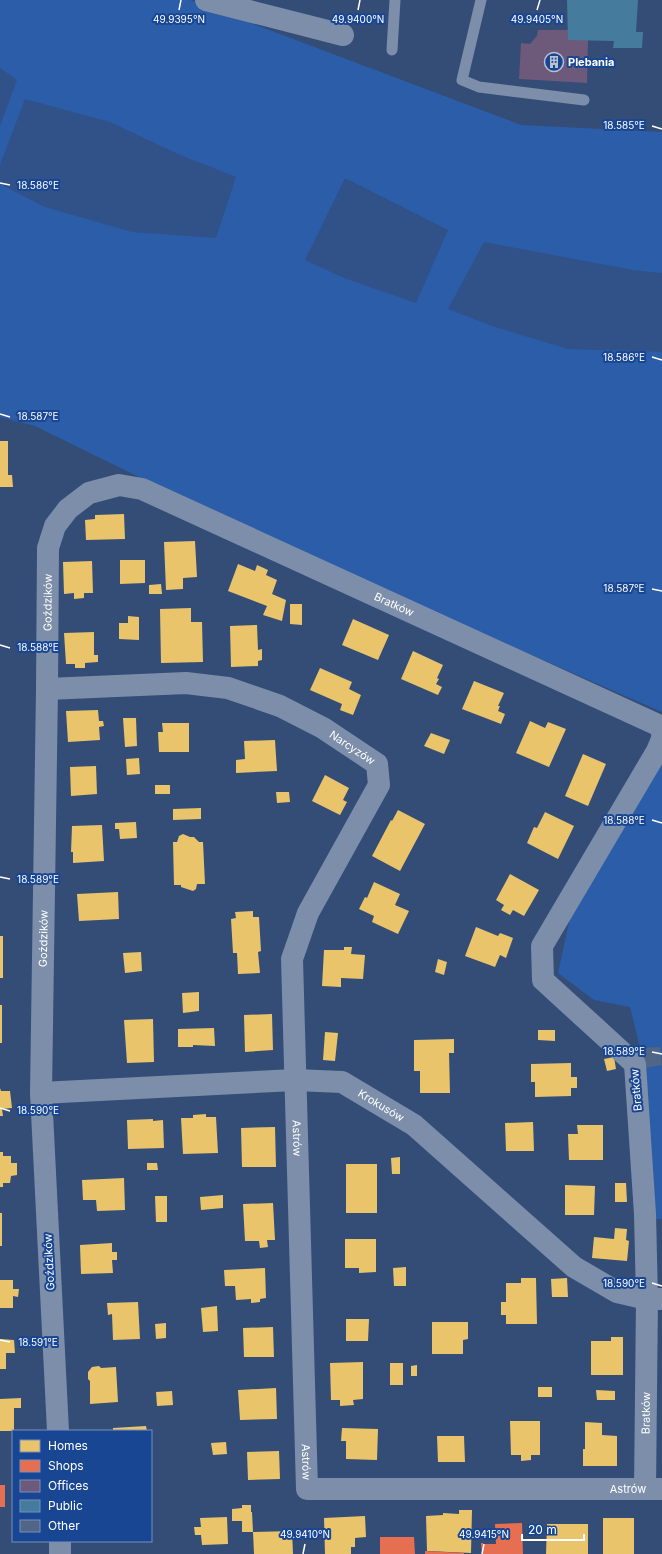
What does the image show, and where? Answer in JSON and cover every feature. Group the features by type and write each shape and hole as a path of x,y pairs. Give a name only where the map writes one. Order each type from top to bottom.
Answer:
{"street":[{"path":"206,0 343,35"},
{"name":"Goździków","path":"58,1430 41,1093 48,548 55,526 68,508 89,493 119,486"},
{"name":"Bratków","path":"119,486 142,489 660,726 662,733"},
{"name":"Narcyzów","path":"47,689 186,683 228,688 280,706 323,728 377,764 379,785 308,913 292,959 295,1080"},
{"name":"Bratków","path":"654,1489 655,1299 645,1214 635,1064 543,980 542,946 657,751 662,739"},
{"name":"Krokusów","path":"41,1093 295,1080 342,1082 414,1124 574,1266 616,1292 655,1299"},
{"name":"Astrów","path":"295,1080 307,1489 654,1489"},
{"path":"60,1542 60,1554"}],"lane":[{"path":"392,50 395,0"},
{"path":"481,0 462,80 479,87 584,100"}],"shaded area":[{"path":"0,0 190,0 521,125 662,132 662,712 263,538 35,426 0,417"},
{"path":"0,68 17,80 0,126"},
{"path":"25,99 110,122 178,154 236,177 216,238 132,232 45,207 0,184 0,165"},
{"path":"345,178 448,230 416,303 344,278 305,260"},
{"path":"484,242 633,270 662,273 662,352 568,349 495,327 448,309"},
{"path":"662,750 662,1219 648,1219 644,1069 630,1007 594,1000 558,973 570,918"}],"building: Homes":[{"path":"0,441 8,441 8,475 12,475 13,487 0,487"},
{"path":"124,514 125,539 86,540 85,520 95,519 95,515"},
{"path":"195,541 197,577 183,578 183,589 166,590 164,542"},
{"path":"120,560 145,560 145,583 120,584"},
{"path":"92,561 93,593 84,593 84,598 74,599 74,593 64,594 63,562"},
{"path":"238,564 255,571 257,565 268,570 266,575 277,580 272,594 286,600 282,621 263,615 267,606 228,591"},
{"path":"161,584 162,594 149,594 149,585"},
{"path":"290,604 302,604 302,625 290,624"},
{"path":"191,608 191,622 202,622 203,662 161,663 160,609"},
{"path":"128,616 139,617 139,640 119,639 119,623 128,623"},
{"path":"353,619 389,635 378,660 342,645"},
{"path":"257,625 258,650 262,649 262,660 258,661 258,666 231,667 230,626"},
{"path":"94,632 94,655 98,655 98,662 85,663 85,668 75,668 75,664 66,664 64,633"},
{"path":"413,651 443,665 436,684 442,687 438,695 401,679"},
{"path":"320,668 352,682 349,689 361,695 353,715 340,710 342,704 310,690"},
{"path":"474,681 504,693 498,706 500,706 498,711 505,714 501,724 462,709"},
{"path":"98,710 99,721 103,721 104,726 99,727 100,740 68,742 66,711"},
{"path":"123,718 136,718 137,746 125,747"},
{"path":"530,721 545,728 548,722 566,729 549,767 516,753"},
{"path":"162,723 189,723 189,752 159,752 158,732 163,732"},
{"path":"431,733 450,740 444,754 424,746"},
{"path":"275,740 277,771 236,773 236,760 245,759 244,741"},
{"path":"583,754 606,764 588,806 565,796"},
{"path":"139,758 140,774 127,775 126,759"},
{"path":"96,766 97,794 71,796 70,767"},
{"path":"325,775 349,788 343,800 347,802 340,815 312,801"},
{"path":"155,785 170,785 170,794 155,794"},
{"path":"276,792 289,792 290,802 277,803"},
{"path":"201,808 201,819 173,820 173,809"},
{"path":"398,810 425,824 400,871 372,856"},
{"path":"545,812 574,826 558,859 527,843 534,827 537,828"},
{"path":"136,822 137,838 120,839 119,829 115,829 115,823"},
{"path":"102,825 104,861 73,863 73,852 71,852 72,826"},
{"path":"183,834 194,837 199,842 203,842 205,884 197,884 196,889 193,891 181,887 181,885 174,885 173,842 177,842 179,836"},
{"path":"510,874 539,890 524,916 513,910 510,915 501,910 504,905 496,900"},
{"path":"374,882 400,894 395,905 409,911 398,934 372,922 374,916 359,909 365,897 367,898"},
{"path":"118,892 119,919 79,921 77,894"},
{"path":"253,911 253,917 259,917 261,951 258,952 260,973 238,974 237,953 233,953 231,919 236,918 235,912"},
{"path":"476,927 498,936 500,933 513,938 506,958 500,955 495,967 465,956"},
{"path":"0,936 3,936 3,978 0,978"},
{"path":"344,947 352,947 351,954 365,955 363,979 341,978 341,987 322,986 324,950 344,950"},
{"path":"141,952 142,971 125,973 123,953"},
{"path":"438,959 447,962 444,975 435,972"},
{"path":"199,992 199,1011 183,1013 182,993"},
{"path":"0,1005 2,1005 2,1043 0,1043"},
{"path":"272,1014 273,1050 245,1052 244,1015"},
{"path":"153,1019 154,1062 127,1063 124,1020"},
{"path":"214,1028 215,1046 193,1045 193,1047 178,1047 178,1029"},
{"path":"538,1030 555,1030 555,1041 538,1040"},
{"path":"325,1032 338,1033 335,1061 323,1060"},
{"path":"454,1039 454,1053 449,1053 450,1093 420,1093 420,1071 414,1071 414,1040"},
{"path":"614,1057 616,1069 607,1071 604,1059"},
{"path":"571,1063 571,1077 577,1077 577,1088 571,1088 571,1096 535,1097 535,1082 531,1082 531,1064"},
{"path":"0,1088 1,1091 10,1091 12,1108 2,1109 3,1116 0,1116"},
{"path":"206,1114 206,1117 216,1117 218,1153 183,1154 181,1118 193,1118 193,1115"},
{"path":"153,1119 153,1121 163,1120 164,1148 128,1149 127,1120"},
{"path":"533,1122 534,1151 506,1151 505,1123"},
{"path":"577,1125 603,1125 603,1160 569,1160 568,1134 578,1134"},
{"path":"275,1127 276,1167 242,1167 241,1128"},
{"path":"0,1152 3,1152 3,1156 11,1156 11,1163 17,1163 17,1175 11,1176 10,1183 3,1183 3,1187 0,1187"},
{"path":"400,1157 400,1174 392,1174 391,1158"},
{"path":"147,1163 157,1163 158,1170 147,1170"},
{"path":"346,1164 377,1164 377,1213 346,1213"},
{"path":"124,1178 125,1210 97,1211 96,1200 83,1200 82,1180"},
{"path":"615,1183 626,1183 627,1202 615,1202"},
{"path":"565,1185 595,1186 594,1215 565,1215"},
{"path":"223,1195 223,1208 201,1210 200,1197"},
{"path":"155,1196 167,1196 167,1222 156,1222"},
{"path":"273,1203 275,1240 267,1240 268,1247 260,1248 259,1241 245,1241 243,1204"},
{"path":"0,1213 2,1213 2,1246 0,1246"},
{"path":"615,1228 627,1229 626,1240 629,1241 627,1261 592,1258 594,1237 614,1239"},
{"path":"345,1239 376,1239 376,1272 359,1273 359,1268 345,1268"},
{"path":"112,1243 112,1252 117,1252 117,1260 112,1260 113,1273 81,1274 80,1245"},
{"path":"406,1267 406,1286 394,1286 393,1268"},
{"path":"265,1268 266,1298 260,1299 260,1302 251,1303 251,1299 236,1300 235,1286 225,1286 224,1270"},
{"path":"521,1278 536,1278 537,1324 506,1324 506,1315 501,1315 501,1302 506,1302 506,1283 521,1283"},
{"path":"567,1278 568,1297 552,1297 551,1279"},
{"path":"0,1280 13,1280 13,1289 19,1289 18,1297 13,1296 13,1308 0,1308"},
{"path":"138,1302 140,1339 113,1340 112,1314 108,1315 107,1303"},
{"path":"217,1306 218,1331 203,1332 201,1308"},
{"path":"346,1319 369,1319 368,1341 346,1341"},
{"path":"432,1322 468,1322 468,1339 463,1340 463,1354 432,1354"},
{"path":"166,1323 166,1338 156,1339 155,1324"},
{"path":"273,1327 274,1357 244,1357 243,1328"},
{"path":"611,1337 623,1337 623,1375 591,1375 591,1341 611,1341"},
{"path":"0,1339 14,1340 15,1353 6,1353 6,1369 0,1369"},
{"path":"363,1362 363,1399 353,1400 354,1405 340,1406 340,1400 331,1400 330,1363"},
{"path":"390,1363 403,1363 403,1385 390,1385"},
{"path":"417,1365 417,1376 411,1376 411,1366"},
{"path":"99,1366 101,1368 116,1367 118,1402 90,1404 90,1381 88,1379 88,1372 92,1367"},
{"path":"538,1387 552,1387 552,1397 538,1397"},
{"path":"276,1388 277,1419 240,1420 238,1390"},
{"path":"596,1390 615,1391 615,1400 597,1400"},
{"path":"172,1391 173,1405 157,1406 156,1392"},
{"path":"21,1398 21,1408 14,1408 14,1430 12,1431 0,1431 0,1399"},
{"path":"510,1421 540,1421 540,1455 531,1455 531,1460 521,1461 521,1455 511,1455"},
{"path":"585,1422 602,1423 602,1435 617,1436 617,1466 583,1466 583,1449 585,1449"},
{"path":"146,1426 147,1430 113,1430 113,1428"},
{"path":"342,1428 378,1429 377,1460 346,1459 346,1441 341,1441"},
{"path":"437,1436 464,1436 465,1462 438,1462"},
{"path":"226,1442 227,1454 213,1455 211,1443"},
{"path":"279,1451 280,1479 248,1480 247,1452"},
{"path":"242,1505 251,1505 253,1532 242,1532 242,1521 232,1521 232,1509 242,1508"},
{"path":"459,1510 472,1510 471,1553 427,1551 426,1516 443,1515 443,1513 459,1514"},
{"path":"365,1516 366,1537 355,1538 355,1547 351,1547 351,1554 325,1554 324,1518"},
{"path":"227,1517 228,1544 202,1545 201,1535 195,1535 194,1527 201,1527 200,1518"},
{"path":"603,1518 634,1518 634,1554 603,1554"},
{"path":"547,1524 588,1524 588,1554 546,1554"},
{"path":"292,1531 293,1554 254,1554 253,1532"}],"building: Shops":[{"path":"0,1485 5,1485 5,1507 0,1507"},
{"path":"522,1523 523,1554 482,1554 481,1543 496,1544 495,1524"},
{"path":"380,1537 414,1537 415,1554 380,1554"},
{"path":"425,1551 464,1553 464,1554 425,1554"}],"building: Offices":[{"name":"Plebania","path":"538,30 568,30 568,40 588,40 587,83 519,79 521,43 530,44 537,36"}],"building: Public":[{"path":"567,0 638,0 636,32 643,32 642,48 613,48 614,41 568,40"}],"building: Other":[{"path":"660,1047 662,1065 645,1068 642,1048"}],"place":[{"name":"Plebania","path":"554,62"}]}
